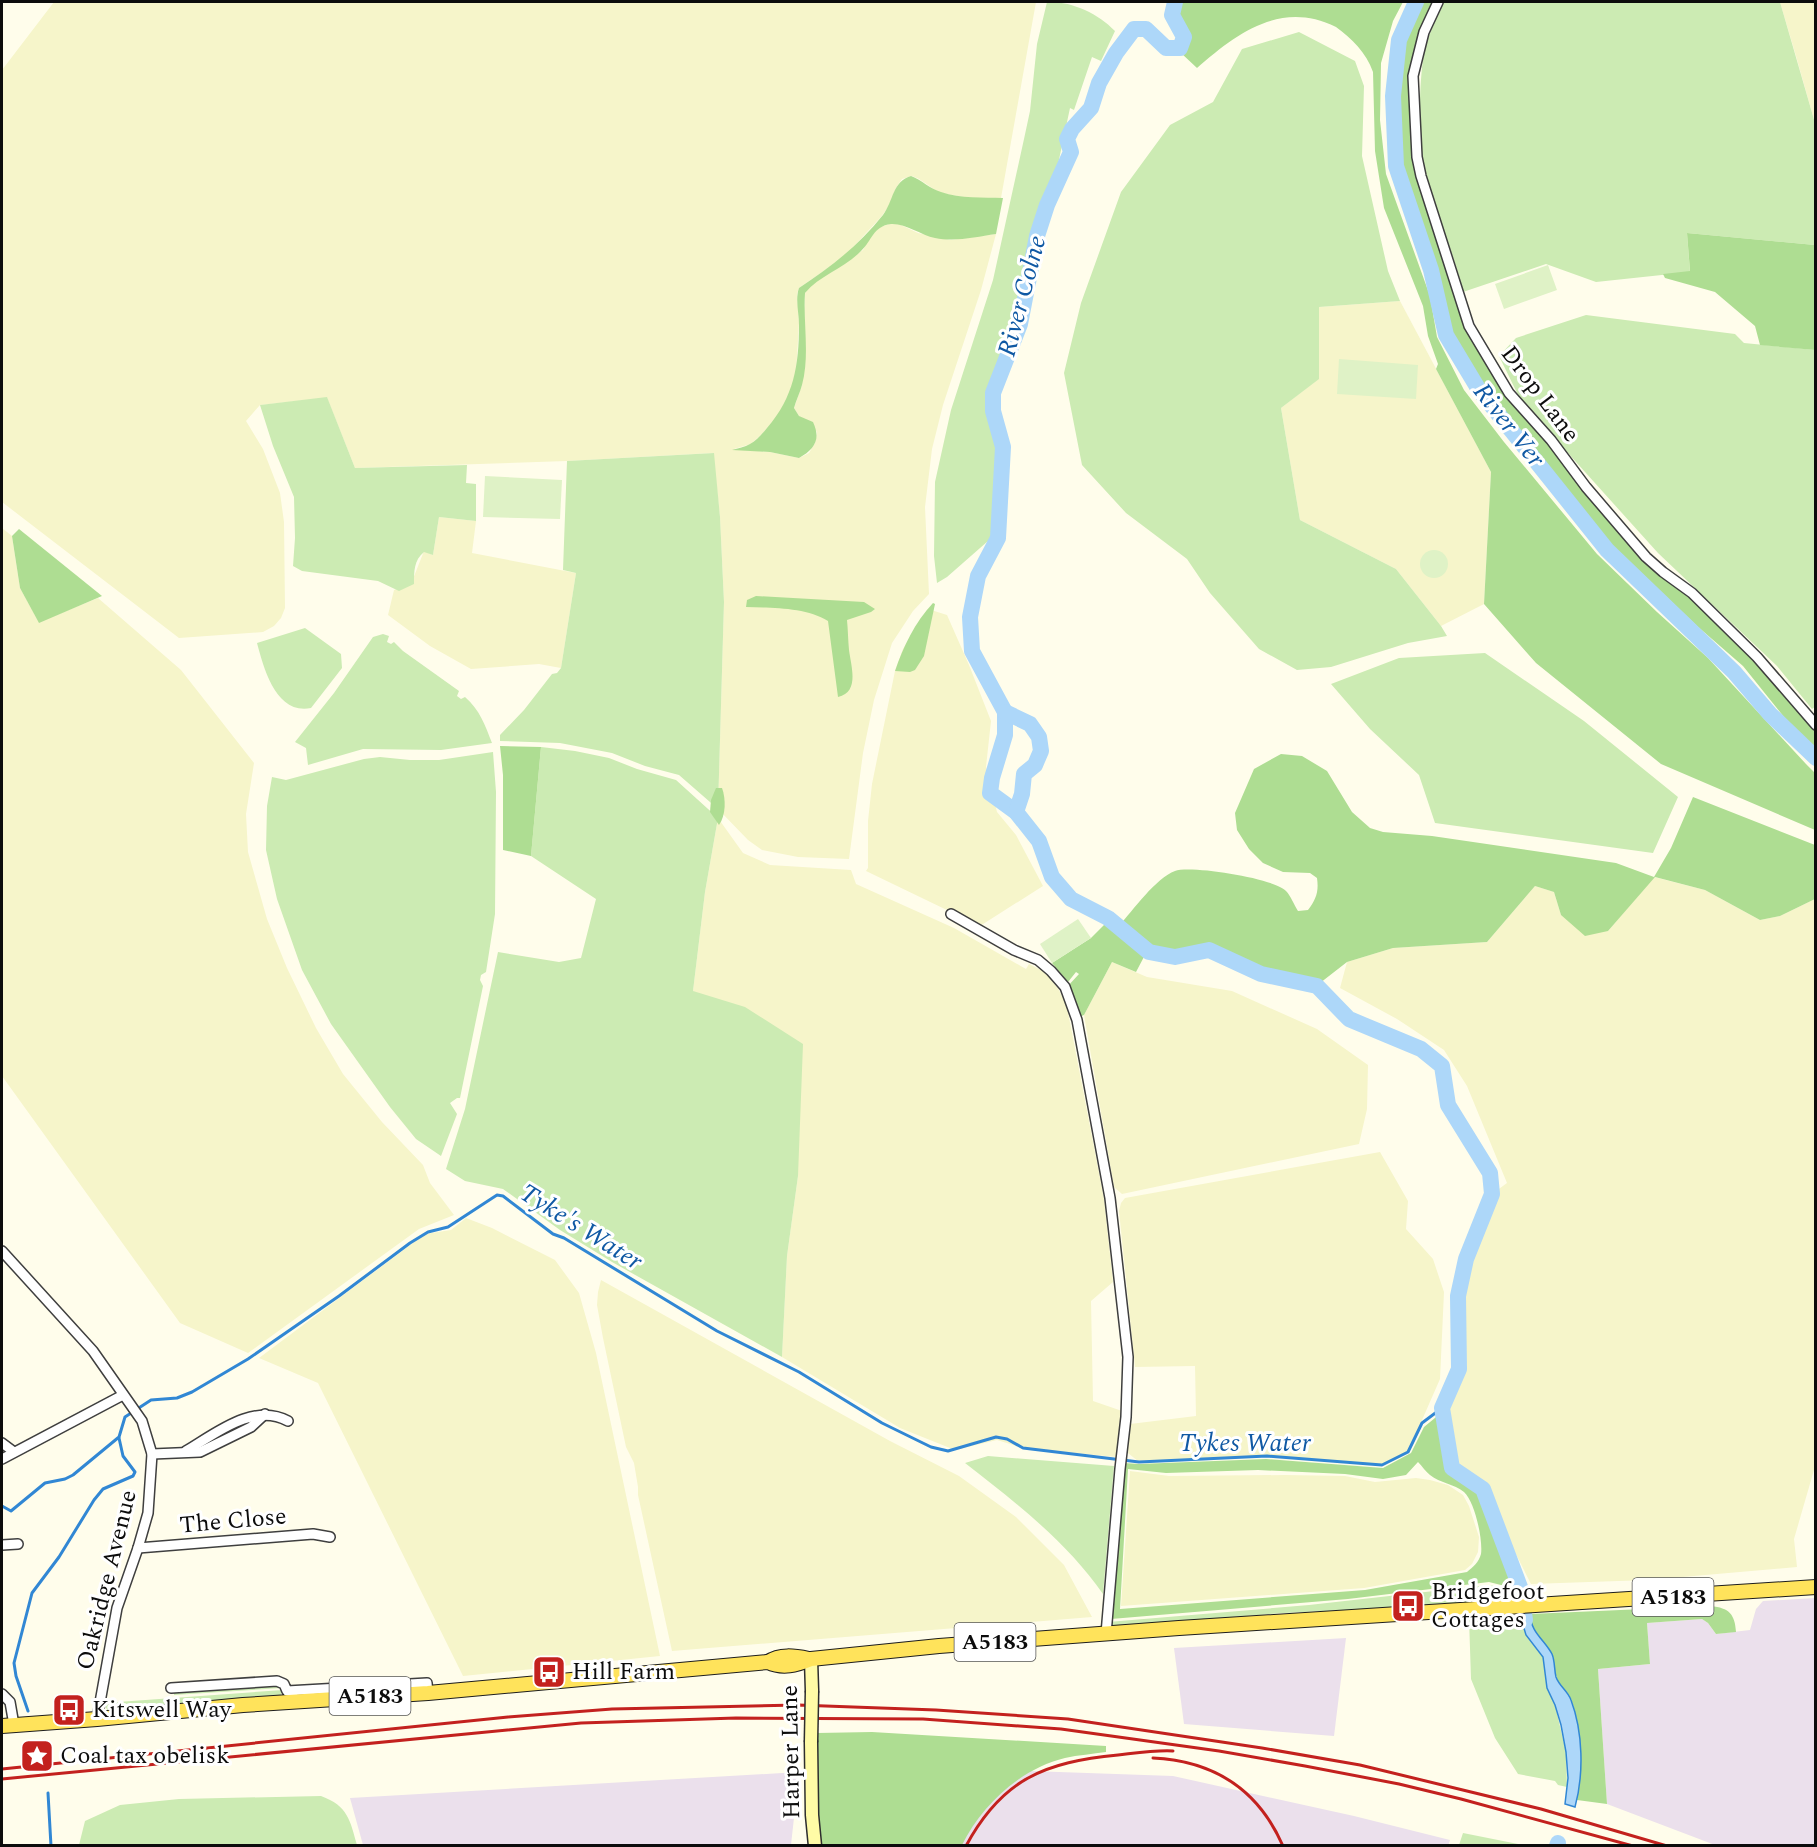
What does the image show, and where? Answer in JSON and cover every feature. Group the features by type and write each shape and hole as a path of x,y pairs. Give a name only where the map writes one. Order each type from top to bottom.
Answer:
{"main road":[{"name":"A5183","path":"8,1726 96,1719 287,1696 428,1693 768,1662 775,1657 793,1656 811,1659 928,1647 1106,1634 1815,1587"},
{"name":"Harper Lane","path":"811,1659 812,1815 815,1845"}],"street":[{"name":"Drop Lane","path":"1438,2 1424,32 1413,76 1417,157 1469,326 1509,393 1551,440 1586,487 1646,557 1692,593 1757,657 1815,725"},
{"path":"951,914 1014,950 1038,960 1052,971 1065,987 1077,1020 1110,1198 1128,1357 1126,1417 1106,1634"},
{"name":"Oakridge Avenue","path":"2,1251 93,1351 135,1411 146,1430 153,1454 148,1513 117,1608 96,1719"},
{"path":"2,1458 123,1395"},
{"path":"153,1454 186,1451 250,1416 265,1414 288,1421"},
{"path":"2,1443 14,1452"},
{"name":"The Close","path":"138,1548 313,1534 330,1537"},
{"path":"2,1545 18,1544"},
{"path":"171,1688 276,1681 284,1684 287,1696"},
{"path":"2,1694 10,1702 8,1726"}],"shaded area":[{"path":"1815,1598 1815,1845 1715,1845 1607,1804 1598,1669 1650,1664 1647,1623 1702,1619 1716,1634 1750,1630 1756,1609 1763,1601"},
{"path":"1346,1638 1334,1736 1184,1724 1174,1648"},
{"path":"1004,1770 1173,1776 1450,1840 1448,1846 832,1845"},
{"path":"799,1772 791,1845 363,1845 350,1798"}],"green space":[{"path":"54,2 1036,2 1001,198 969,198 951,195 938,192 912,176 902,179 881,217 844,257 799,288 796,375 789,395 778,416 762,434 751,444 734,449 770,452 799,458 809,453 815,443 817,432 799,416 794,408 802,385 805,293 812,284 863,250 870,236 880,227 899,224 918,233 950,240 996,234 981,290 943,405 932,449 925,507 929,594 913,611 892,643 874,700 863,753 849,859 798,857 762,850 748,840 718,809 724,602 720,517 713,453 567,461 355,468 327,398 260,405 246,421 263,449 280,493 284,522 285,608 281,618 274,626 263,632 179,638 2,502 2,70"},
{"path":"1047,2 1084,9 1115,31 1101,61 1092,57 1074,110 1070,108 1054,183 1039,221 1016,324 993,383 990,397 992,418 1000,446 996,534 937,583 934,556 935,482 951,410 993,280 1030,111 1037,44"},
{"path":"1179,2 1403,2 1393,21 1381,63 1380,120 1386,174 1430,296 1437,337 1464,390 1597,554 1708,658 1815,773 1815,830 1661,764 1536,663 1484,604 1491,472 1436,369 1438,364 1428,336 1423,306 1384,208 1375,151 1373,72 1367,58 1348,36 1336,27 1316,20 1297,17 1261,24 1228,43 1197,68 1181,53 1187,36 1177,15"},
{"path":"1419,2 1436,2 1418,49 1416,157 1467,327 1488,367 1510,400 1545,438 1596,506 1655,572 1692,599 1774,680 1815,732 1815,749 1784,717 1743,666 1697,626 1612,545 1554,473 1512,426 1467,366 1452,336 1399,166 1396,96 1401,41"},
{"path":"1444,2 1780,2 1815,123 1815,245 1687,233 1690,272 1596,282 1546,264 1463,292 1455,262 1424,175 1420,148 1420,89 1424,55 1428,38"},
{"path":"1780,2 1815,2 1815,123 1796,56"},
{"path":"1299,32 1355,61 1364,86 1362,156 1388,271 1400,301 1319,307 1319,379 1281,408 1300,520 1396,569 1447,636 1408,643 1331,667 1297,670 1259,649 1210,593 1187,559 1126,513 1082,465 1064,373 1081,303 1121,192 1170,125 1213,102 1242,49"},
{"path":"911,176 937,191 949,194 964,197 1003,198 996,234 966,239 943,239 896,224 880,228 855,257 818,281 805,293 806,362 802,385 794,408 799,416 813,422 816,438 813,447 799,458 770,452 732,450 748,445 759,437 776,416 789,392 798,354 797,297 799,288 833,264 864,236 883,215 900,183"},
{"path":"1687,233 1815,245 1815,350 1760,345 1755,326 1715,292 1665,278 1663,274 1690,271"},
{"path":"1548,265 1557,290 1504,309 1495,284"},
{"path":"1400,301 1491,472 1484,604 1441,626 1396,569 1300,520 1281,408 1318,379 1319,307"},
{"path":"1586,315 1735,334 1744,343 1815,350 1816,706 1812,709 1777,666 1658,553 1521,401 1499,356 1516,338"},
{"path":"1339,359 1418,365 1416,399 1337,394"},
{"path":"327,397 355,468 467,465 466,483 476,484 476,521 439,517 433,555 424,552 421,555 415,566 414,584 399,591 378,581 302,571 293,566 294,497 273,446 260,405"},
{"path":"714,453 724,602 718,809 679,775 645,766 612,753 560,743 500,741 500,735 524,710 552,674 557,673 561,668 576,573 563,570 567,461"},
{"path":"485,476 562,480 560,519 483,517"},
{"path":"439,517 476,521 472,553 576,573 561,668 539,664 471,669 430,646 388,615 394,590 411,584 424,551 433,555"},
{"path":"2,528 12,536 20,588 39,622 98,598 181,670 254,763 246,814 248,852 267,919 287,968 316,1028 343,1074 382,1122 423,1165 430,1183 454,1215 419,1229 248,1353 180,1323 2,1076"},
{"path":"19,529 102,596 39,623 20,588 12,536"},
{"path":"1434,550 1444,554 1448,564 1444,574 1434,578 1424,574 1420,564 1424,554"},
{"path":"756,596 864,602 875,609 847,620 852,684 845,694 838,697 828,621 799,611 746,607 747,600"},
{"path":"933,603 935,604 924,656 915,670 895,671 910,635"},
{"path":"928,609 947,615 969,665 991,721 986,767 997,812 1016,835 1043,886 980,926 866,871 872,784 895,671 903,649"},
{"path":"305,628 341,654 342,668 311,708 299,708 280,697 274,688 263,665 257,643"},
{"path":"383,634 389,636 387,642 391,644 394,642 459,691 457,696 461,699 465,697 475,707 492,743 441,750 363,749 308,765 306,748 295,742 334,693 373,637"},
{"path":"1485,653 1584,721 1678,797 1653,853 1435,823 1419,775 1370,729 1331,684 1399,658"},
{"path":"500,746 541,747 531,856 503,850 503,775"},
{"path":"541,747 609,758 676,780 718,818 705,892 693,991 745,1007 803,1044 798,1176 787,1256 782,1357 612,1262 560,1230 503,1189 465,1181 446,1169 465,1109 498,952 559,962 581,958 596,899 531,856"},
{"path":"493,752 496,792 495,914 486,972 481,975 480,980 483,986 460,1098 450,1103 457,1114 441,1156 416,1139 390,1107 331,1024 302,970 277,899 266,850 267,806 272,777 286,780 364,759 380,757 439,760"},
{"path":"1281,754 1302,756 1327,771 1352,812 1370,828 1383,832 1432,836 1616,863 1654,877 1671,848 1693,797 1815,845 1815,899 1780,916 1760,920 1705,890 1655,877 1608,931 1585,936 1561,915 1554,892 1535,886 1487,942 1393,948 1347,962 1320,983 1286,976 1211,947 1179,954 1150,950 1119,926 1160,880 1175,871 1184,870 1214,871 1266,882 1286,891 1298,911 1308,910 1316,895 1317,878 1310,873 1283,872 1263,863 1249,849 1237,830 1235,813 1254,769"},
{"path":"716,788 722,788 725,802 723,817 719,825 710,812 711,800"},
{"path":"718,818 743,853 770,865 851,870 856,884 954,928 1026,969 1029,964 1045,972 1059,990 1067,1007 1104,1199 1113,1282 1091,1301 1093,1401 1122,1411 1116,1457 1023,1448 997,1440 955,1450 900,1428 782,1357 787,1256 798,1176 693,991 705,892"},
{"path":"1654,877 1705,890 1760,920 1780,916 1815,899 1816,1463 1794,1539 1797,1567 1648,1580 1531,1584 1483,1489 1452,1468 1442,1408 1459,1369 1458,1296 1466,1259 1492,1194 1507,1183 1467,1086 1444,1050 1397,1019 1340,988 1347,962 1393,948 1487,942 1535,886 1554,892 1561,915 1608,931"},
{"path":"1078,919 1091,938 1052,963 1040,944"},
{"path":"1108,921 1146,953 1136,972 1112,962 1084,1015 1079,1017 1067,987 1079,974 1076,972 1068,982 1052,963 1091,938"},
{"path":"1112,962 1147,977 1232,991 1317,1029 1368,1065 1367,1109 1359,1144 1122,1194 1114,1187 1084,1015"},
{"path":"1380,1152 1408,1201 1406,1229 1433,1259 1444,1292 1440,1379 1408,1452 1382,1465 1267,1456 1139,1462 1128,1453 1130,1424 1196,1416 1195,1366 1135,1367 1119,1211 1121,1203 1125,1198"},
{"path":"466,1218 492,1228 555,1260 579,1293 596,1353 660,1656 463,1676 318,1383 259,1358 425,1234 451,1230"},
{"path":"601,1280 890,1441 959,1476 1016,1517 1064,1565 1092,1617 672,1651 638,1495 634,1463 626,1447 603,1338 597,1305"},
{"path":"1441,1413 1449,1470 1482,1491 1517,1589 1489,1582 1348,1599 1111,1619 1124,1463 1266,1459 1383,1468 1411,1453 1424,1427","holes":["1418,1462 1434,1478 1464,1492 1472,1504 1479,1531 1481,1554 1474,1566 1467,1572 1365,1590 1120,1609 1128,1469 1166,1473 1258,1470 1345,1474 1383,1479 1406,1475"]},
{"path":"988,1456 1114,1466 1103,1594 1089,1575 1056,1540 1021,1507 965,1463"},
{"path":"1130,1471 1169,1476 1345,1476 1375,1482 1416,1478 1430,1480 1448,1485 1463,1495 1479,1537 1478,1552 1472,1564 1465,1570 1364,1588 1121,1606"},
{"path":"1488,1585 1500,1587 1511,1593 1513,1602 1284,1613 1114,1626 1108,1622 1309,1605"},
{"path":"1711,1606 1722,1608 1730,1613 1736,1632 1716,1634 1702,1619 1647,1623 1650,1664 1598,1669 1607,1804 1577,1800 1580,1749 1575,1711 1570,1696 1558,1681 1549,1650 1532,1626 1530,1614"},
{"path":"1520,1615 1526,1635 1543,1657 1547,1688 1555,1705 1566,1752 1567,1787 1558,1785 1555,1781 1518,1774 1495,1738 1471,1679 1469,1618"},
{"path":"277,1685 281,1688 174,1695 174,1692"},
{"path":"283,1690 280,1696 110,1712 104,1703"},
{"path":"872,1732 1106,1746 1106,1752 1080,1755 1048,1763 1018,1780 980,1816 962,1845 821,1845 816,1803 817,1733"},
{"path":"321,1796 342,1809 350,1821 357,1845 79,1845 85,1821 120,1805 179,1799"},
{"path":"1463,1833 1523,1845 1459,1845"}],"water":[{"path":"1530,1614 1535,1631 1552,1654 1556,1677 1570,1697 1575,1712 1580,1739 1581,1767 1575,1807 1565,1804 1568,1778 1566,1752 1561,1725 1547,1688 1543,1657 1526,1635 1520,1615"}],"waterway":[{"name":"River Colne","path":"1175,2 1172,15 1184,37 1180,48 1166,48 1146,29 1134,29 1116,53 1099,83 1091,108 1072,129 1067,139 1071,152 1047,205 1037,236 1020,324 993,393 993,411 1003,447 998,538 978,576 970,617 972,651 1005,712 1005,735 992,778 990,793 1016,812 1039,841 1052,877 1071,899 1108,918 1149,952 1175,957 1209,950 1261,974 1317,986 1349,1019 1421,1049 1442,1066 1448,1105 1490,1173 1492,1194 1466,1259 1458,1296 1459,1369 1442,1408 1452,1468 1483,1489 1520,1587 1525,1620"},
{"name":"River Ver","path":"1416,2 1399,40 1393,96 1396,166 1431,270 1446,335 1479,390 1607,550 1734,672 1770,714 1816,758"},
{"name":"River Colne","path":"1005,712 1030,724 1039,737 1041,751 1035,765 1024,774 1022,794 1016,812"},
{"name":"Tyke's Water","path":"2,1506 11,1511 45,1483 73,1475 119,1437 125,1417 151,1400 177,1398 192,1392 248,1359 410,1243 428,1232 448,1227 497,1195 503,1196 553,1234 564,1238 717,1331 799,1372 882,1423 931,1447 948,1451 996,1437 1007,1439 1023,1448 1139,1462 1267,1456 1382,1465 1408,1452 1422,1423 1442,1408"},
{"path":"28,1711 14,1663 32,1593 59,1557 103,1489 133,1476 135,1472 123,1456 119,1438"},
{"path":"48,1793 51,1846"}],"railway":[{"path":"2,1769 508,1717 612,1709 798,1705 936,1710 1068,1719 1360,1765 1541,1809 1667,1846"},
{"path":"2,1779 581,1723 736,1718 923,1719 1061,1729 1219,1751 1305,1766 1399,1784 1461,1799 1633,1846"},
{"path":"966,1846 995,1804 1028,1778 1047,1769 1092,1758 1173,1751"},
{"path":"1153,1758 1196,1765 1231,1782 1261,1809 1283,1846"}],"place":[{"name":"Bridgefoot Cottages","path":"1408,1606"},
{"name":"Hill Farm","path":"549,1672"},
{"name":"Kitswell Way","path":"69,1710"},
{"name":"Coal tax obelisk","path":"37,1756"}],"water label":[{"name":"Tykes Water","path":"1245,1443"}]}
